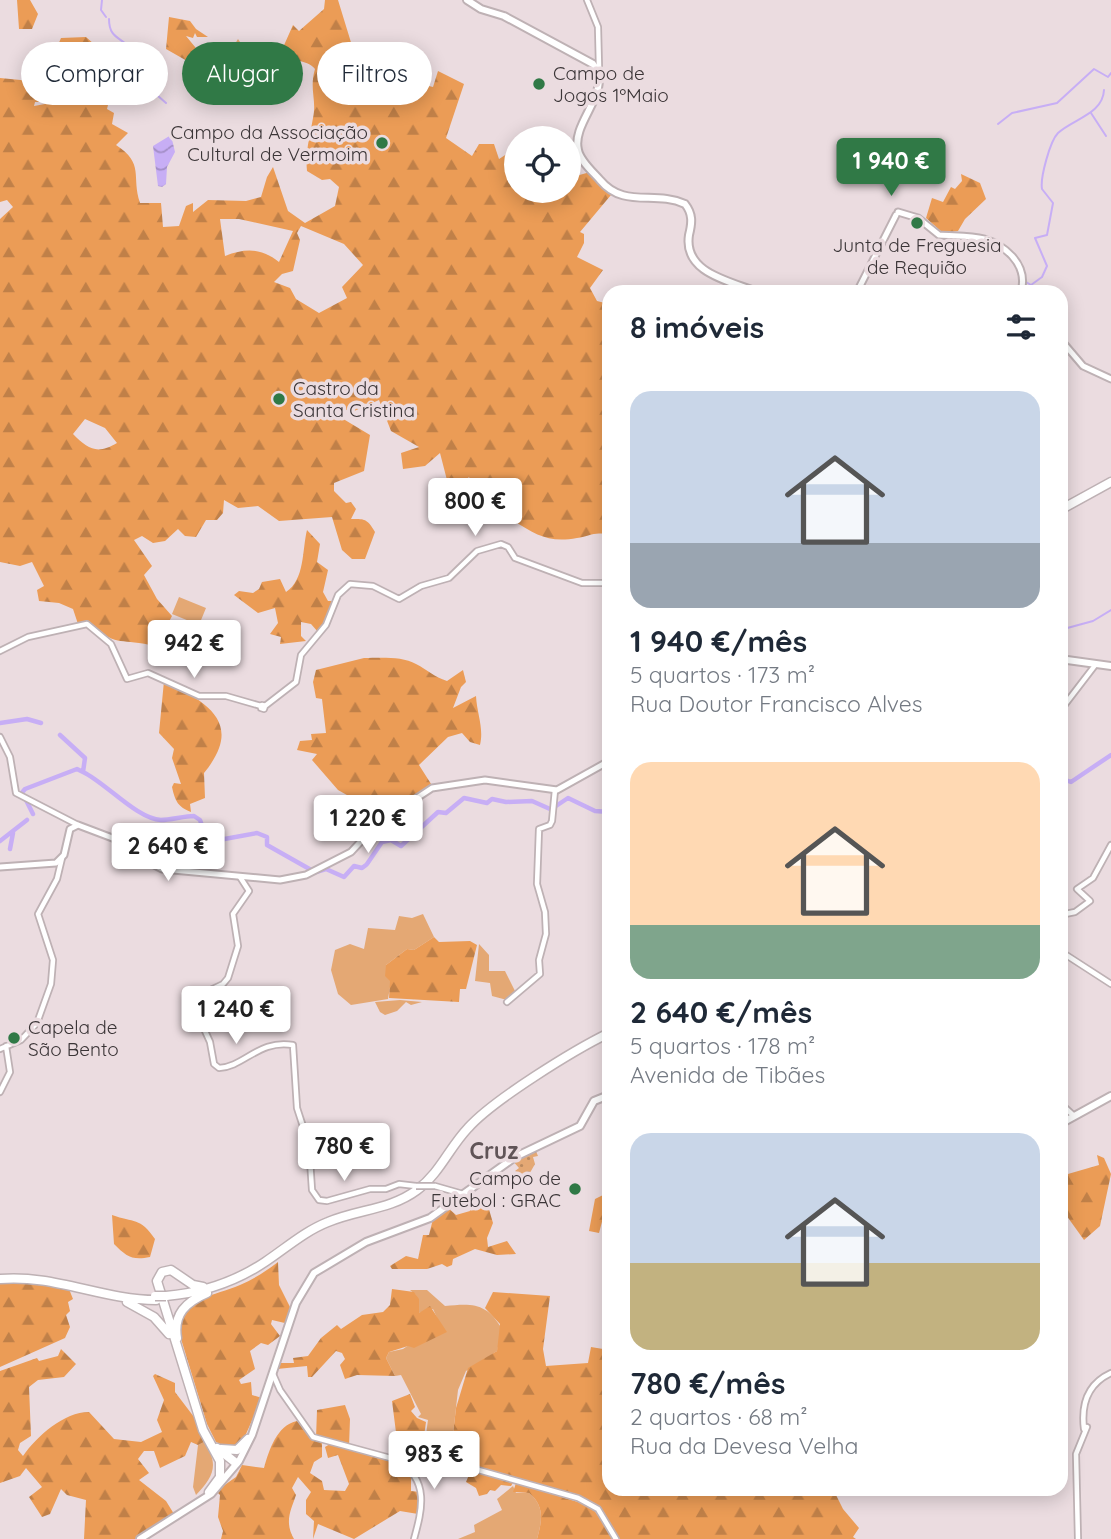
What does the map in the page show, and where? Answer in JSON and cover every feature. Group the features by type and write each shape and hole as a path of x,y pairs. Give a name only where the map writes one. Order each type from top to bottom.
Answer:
{"highway":[{"path":"1068,508 1111,484"},
{"path":"178,1349 176,1328 179,1313 190,1301 249,1272 319,1226 342,1217 390,1206 409,1195 438,1170 458,1139 481,1115 602,1040"},
{"path":"210,1493 221,1471 214,1447 204,1430 158,1290 158,1278 162,1272 171,1270 194,1285 211,1290"},
{"path":"167,1297 178,1290 180,1284 178,1276 169,1272 161,1276 159,1286 178,1349"},
{"path":"0,1277 33,1275 106,1292 156,1298"},
{"path":"0,1277 52,1282 104,1295 146,1311 165,1329 178,1349"},
{"path":"104,1295 156,1298 211,1290"},
{"path":"214,1447 232,1451 241,1447 248,1439"},
{"path":"214,1447 236,1465"}],"main road":[{"path":"467,0 486,11 504,16 598,66 599,85 578,141 581,157 616,195 685,204 691,216 689,250 698,265 742,285"},
{"path":"861,285 896,215 918,218 939,235 986,238 1000,244 1021,267 1023,285"},
{"path":"1068,348 1082,365 1111,379"},
{"path":"1068,661 1094,666 1111,666"},
{"path":"0,867 56,868 72,825 106,835 129,852 162,869 274,881 309,874 351,852 376,825 432,788 480,780 555,790 602,765"},
{"path":"1068,1119 1111,1097"},
{"path":"140,1539 210,1493 236,1465 268,1390 275,1386 273,1374 295,1306 309,1278 347,1251 426,1220 515,1157 580,1125 594,1101 602,1098"},
{"path":"236,1465 253,1430"}],"street":[{"path":"587,0 598,27 598,66"},
{"path":"0,651 22,640 87,624 111,644 127,679 148,673 198,696 226,696 263,706 298,680 301,655 326,625 338,595 347,586 359,582 373,586 396,599 421,586 452,576 477,551 495,545 508,547 515,558 582,583 602,583"},
{"path":"1068,700 1094,666"},
{"path":"1,740 10,759 13,785 20,796 72,825"},
{"path":"507,1002 540,974 539,960 546,934 545,912 537,884 539,829 550,825 555,790"},
{"path":"1068,913 1090,901 1077,889 1093,878 1111,845"},
{"path":"0,1091 10,1072 3,1048 22,1039 37,1023 51,984 53,960 38,914 56,868"},
{"path":"240,877 248,891 236,907 232,921 239,946 236,956 226,981 204,993 196,1008 210,1042 214,1064 219,1068 230,1066 248,1054 267,1047 293,1045 297,1108 309,1144 312,1190 315,1197 327,1201 399,1184 435,1186 461,1194"},
{"path":"1068,956 1111,984"},
{"path":"1068,1111 1073,1116"},
{"path":"1077,1539 1076,1454 1085,1427 1081,1409 1094,1384 1111,1373"},
{"path":"275,1386 313,1437 397,1459 450,1462 578,1498 598,1510 616,1539"},
{"path":"397,1459 412,1473 420,1487 421,1521 414,1539"}],"shaded area":[{"path":"179,597 206,608 199,625 172,614"},
{"path":"423,914 434,937 414,950 407,949 386,965 391,981 388,999 351,1005 338,994 331,970 335,950 350,944 364,949 368,928 395,930 399,916 412,918"},
{"path":"479,944 489,955 489,971 505,971 516,993 507,1000 492,996 490,983 475,981"},
{"path":"400,1000 422,1002 411,1005 406,1002 397,1011 385,1015 380,1012 375,1002"},
{"path":"535,1149 538,1156 533,1157 535,1164 527,1178 515,1171 519,1168 512,1160"},
{"path":"410,1290 427,1290 445,1306 478,1307 491,1314 502,1329 497,1351 466,1371 458,1390 452,1443 460,1447 449,1460 433,1457 427,1444 428,1420 418,1417 421,1414 401,1375 395,1376 386,1358 389,1352 403,1349 440,1324 433,1309 419,1313 416,1295"},
{"path":"204,1442 213,1464 207,1482 196,1495 193,1487 198,1445"},
{"path":"513,1486 516,1493 529,1493 538,1503 541,1520 537,1539 458,1539 475,1532 474,1525 502,1510 497,1499"}],"green space":[{"path":"17,0 30,0 38,14 32,29 19,29"},
{"path":"325,0 338,0 351,42 317,42 317,105 432,105 432,87 438,71 464,84 446,138 472,156 479,144 494,144 499,159 504,156 504,203 581,203 581,175 590,172 611,195 580,232 584,234 584,243 577,257 603,270 590,288 597,301 602,302 602,534 551,539 536,534 514,521 520,503 516,495 506,494 499,480 484,481 477,493 469,477 454,491 448,484 440,453 425,466 403,469 401,453 419,447 391,431 379,400 352,412 341,408 335,414 370,435 364,471 334,483 334,491 346,503 351,502 356,509 351,519 365,520 375,532 365,559 352,559 342,550 332,517 279,521 258,506 238,508 224,500 223,513 217,520 206,520 196,537 185,536 178,529 165,541 153,543 142,536 134,540 152,566 144,575 157,599 172,616 162,635 162,654 157,658 150,645 112,639 87,623 78,624 73,609 59,603 39,601 37,590 44,586 32,562 20,566 0,562 0,219 13,207 7,200 0,202 0,78 21,80 21,105 108,105 107,109 114,113 112,124 128,133 116,145 131,158 134,165 140,203 161,203 163,227 179,226 186,206 193,203 193,212 208,200 246,201 261,197 273,167 288,211 305,223 335,206 339,187 330,179 322,180 307,171 307,151 314,111 315,69 303,62 303,42 285,42 293,25 299,31 324,9","holes":["220,219 239,219 293,231 279,262 266,254 253,251 225,256","301,226 344,244 363,265 342,287 347,298 319,313 296,299 290,288 274,282 282,274 293,271 300,240 297,233","85,419 105,428 117,443 104,449 93,449 73,434"]},
{"path":"169,17 190,21 208,37 197,37 195,33 193,38 186,36 191,42 182,42 182,58 168,50"},
{"path":"86,37 92,42 59,42 61,38"},
{"path":"961,174 980,183 986,199 965,219 958,231 943,233 926,218 932,198 943,202 951,187 955,189 962,181"},
{"path":"307,530 320,544 317,562 328,570 323,592 328,601 334,601 327,622 318,632 311,624 301,622 301,636 306,641 280,644 281,637 270,634 278,623 275,608 258,613 234,595 239,591 253,593 259,589 262,582 280,579 286,592 292,587 300,572"},
{"path":"364,658 404,660 447,681 463,670 466,682 461,687 453,708 476,696 481,727 480,745 470,742 462,733 448,737 419,765 433,787 393,811 386,798 370,808 338,790 312,760 317,754 297,750 300,741 312,740 311,734 326,733 322,699 316,698 313,682 316,670"},
{"path":"164,681 206,706 216,716 221,727 221,740 216,756 204,773 205,798 190,804 191,812 180,806 174,796 174,783 181,784 172,758 174,749 159,733"},
{"path":"434,937 439,942 470,941 477,945 466,989 460,989 459,1002 389,998 390,981 385,976 386,965 407,949 414,950"},
{"path":"1097,1155 1104,1158 1111,1174 1100,1226 1084,1240 1068,1218 1068,1174 1099,1165"},
{"path":"602,1196 599,1233 589,1231 595,1199"},
{"path":"480,1201 482,1207 488,1206 493,1223 487,1238 488,1247 507,1241 516,1254 497,1255 475,1249 453,1259 452,1265 447,1267 442,1264 427,1269 392,1269 390,1266 406,1256 418,1259 423,1235 429,1235 433,1219 447,1207 456,1215 470,1211 469,1204"},
{"path":"112,1215 136,1222 150,1232 155,1239 150,1257 130,1256 114,1244"},
{"path":"278,1262 279,1285 291,1309 289,1324 272,1320 271,1324 280,1336 268,1345 261,1343 250,1351 255,1369 239,1380 241,1384 251,1382 252,1395 262,1398 242,1443 231,1449 216,1442 207,1424 178,1329 181,1318 193,1304 245,1283"},
{"path":"17,1279 69,1289 73,1299 68,1302 70,1311 66,1315 70,1327 65,1338 0,1367 0,1282"},
{"path":"392,1289 414,1292 419,1299 419,1313 430,1306 447,1332 414,1348 408,1346 389,1352 386,1358 395,1376 357,1375 345,1379 340,1365 345,1359 342,1353 336,1351 312,1377 308,1377 307,1366 277,1369 281,1363 294,1363 293,1358 308,1356 321,1338 337,1325 341,1329 362,1315 383,1312 390,1305"},
{"path":"493,1292 550,1296 543,1349 546,1366 588,1363 591,1347 602,1349 602,1496 836,1496 843,1509 859,1528 853,1537 856,1539 619,1539 597,1506 577,1496 455,1461 461,1447 452,1443 456,1408 468,1368 497,1351 500,1324 485,1308"},
{"path":"61,1349 76,1364 64,1377 38,1380 29,1387 31,1436 20,1443 18,1450 23,1456 52,1426 80,1413 89,1412 114,1439 141,1442 162,1432 157,1420 164,1400 153,1376 155,1374 175,1383 175,1392 194,1417 204,1442 198,1445 191,1442 185,1456 160,1468 154,1451 144,1451 138,1459 149,1473 139,1480 166,1501 174,1514 138,1539 84,1539 86,1500 67,1495 61,1489 50,1514 42,1517 29,1497 42,1487 26,1468 20,1476 0,1483 0,1371 37,1358 39,1361 58,1356"},
{"path":"410,1394 415,1407 411,1411 426,1422 423,1443 430,1458 399,1456 392,1401"},
{"path":"345,1405 350,1419 349,1447 316,1438 317,1410"},
{"path":"297,1421 309,1436 322,1443 322,1457 314,1462 310,1473 322,1481 324,1490 345,1491 349,1484 338,1455 328,1458 325,1447 330,1444 399,1463 414,1477 411,1479 411,1491 420,1492 418,1514 400,1511 354,1539 318,1524 313,1539 314,1521 306,1514 306,1500 311,1492 298,1477 292,1488 296,1495 289,1522 294,1539 221,1539 223,1531 218,1517 220,1495 216,1491 236,1477 242,1465 264,1468 271,1446 279,1433 290,1423"},
{"path":"471,1470 514,1481 511,1486 501,1485 495,1491 490,1490 479,1496 476,1488 466,1482"},
{"path":"516,1483 591,1506 615,1539 537,1539 541,1520 538,1503 529,1493 513,1492"}],"water":[{"path":"171,135 175,152 167,167 166,184 162,187 158,186 153,146"}],"waterway":[{"path":"102,0 101,10 106,17"},
{"path":"109,19 113,34 123,42"},
{"path":"998,124 1012,113 1057,103 1094,69 1108,77 1111,73"},
{"path":"1026,282 1031,285 1042,277 1047,266 1035,238 1047,235 1053,203 1042,189 1044,169 1052,144 1058,133 1098,105 1104,90"},
{"path":"1091,113 1106,136"},
{"path":"1068,628 1093,621 1111,610"},
{"path":"0,723 27,719 41,723"},
{"path":"60,735 85,758 83,772 142,814 161,820 194,816 200,820 205,834 219,840 257,833 267,837 267,845 313,871"},
{"path":"1068,781 1071,782 1111,755"},
{"path":"20,795 25,789 77,769 83,772"},
{"path":"367,864 382,842 391,840 401,846 438,812 446,813 464,798 487,803 492,799 506,802 532,801 550,809"},
{"path":"553,808 568,798 595,811 602,812"},
{"path":"26,800 33,814"},
{"path":"0,841 27,820"},
{"path":"10,849 13,833"},
{"path":"316,872 326,869 344,877 354,866 362,868 366,865"}],"place":[{"name":"Campo de Jogos 1ºMaio","path":"539,84"},
{"name":"Campo da Associação Cultural de Vermoim","path":"382,143"},
{"name":"Junta de Freguesia de Requião","path":"917,223"},
{"name":"Castro da Santa Cristina","path":"279,399"},
{"name":"Capela de São Bento","path":"14,1038"},
{"name":"Campo de Futebol : GRAC","path":"575,1189"}],"district":[{"name":"Cruz","path":"494,1151"}]}
